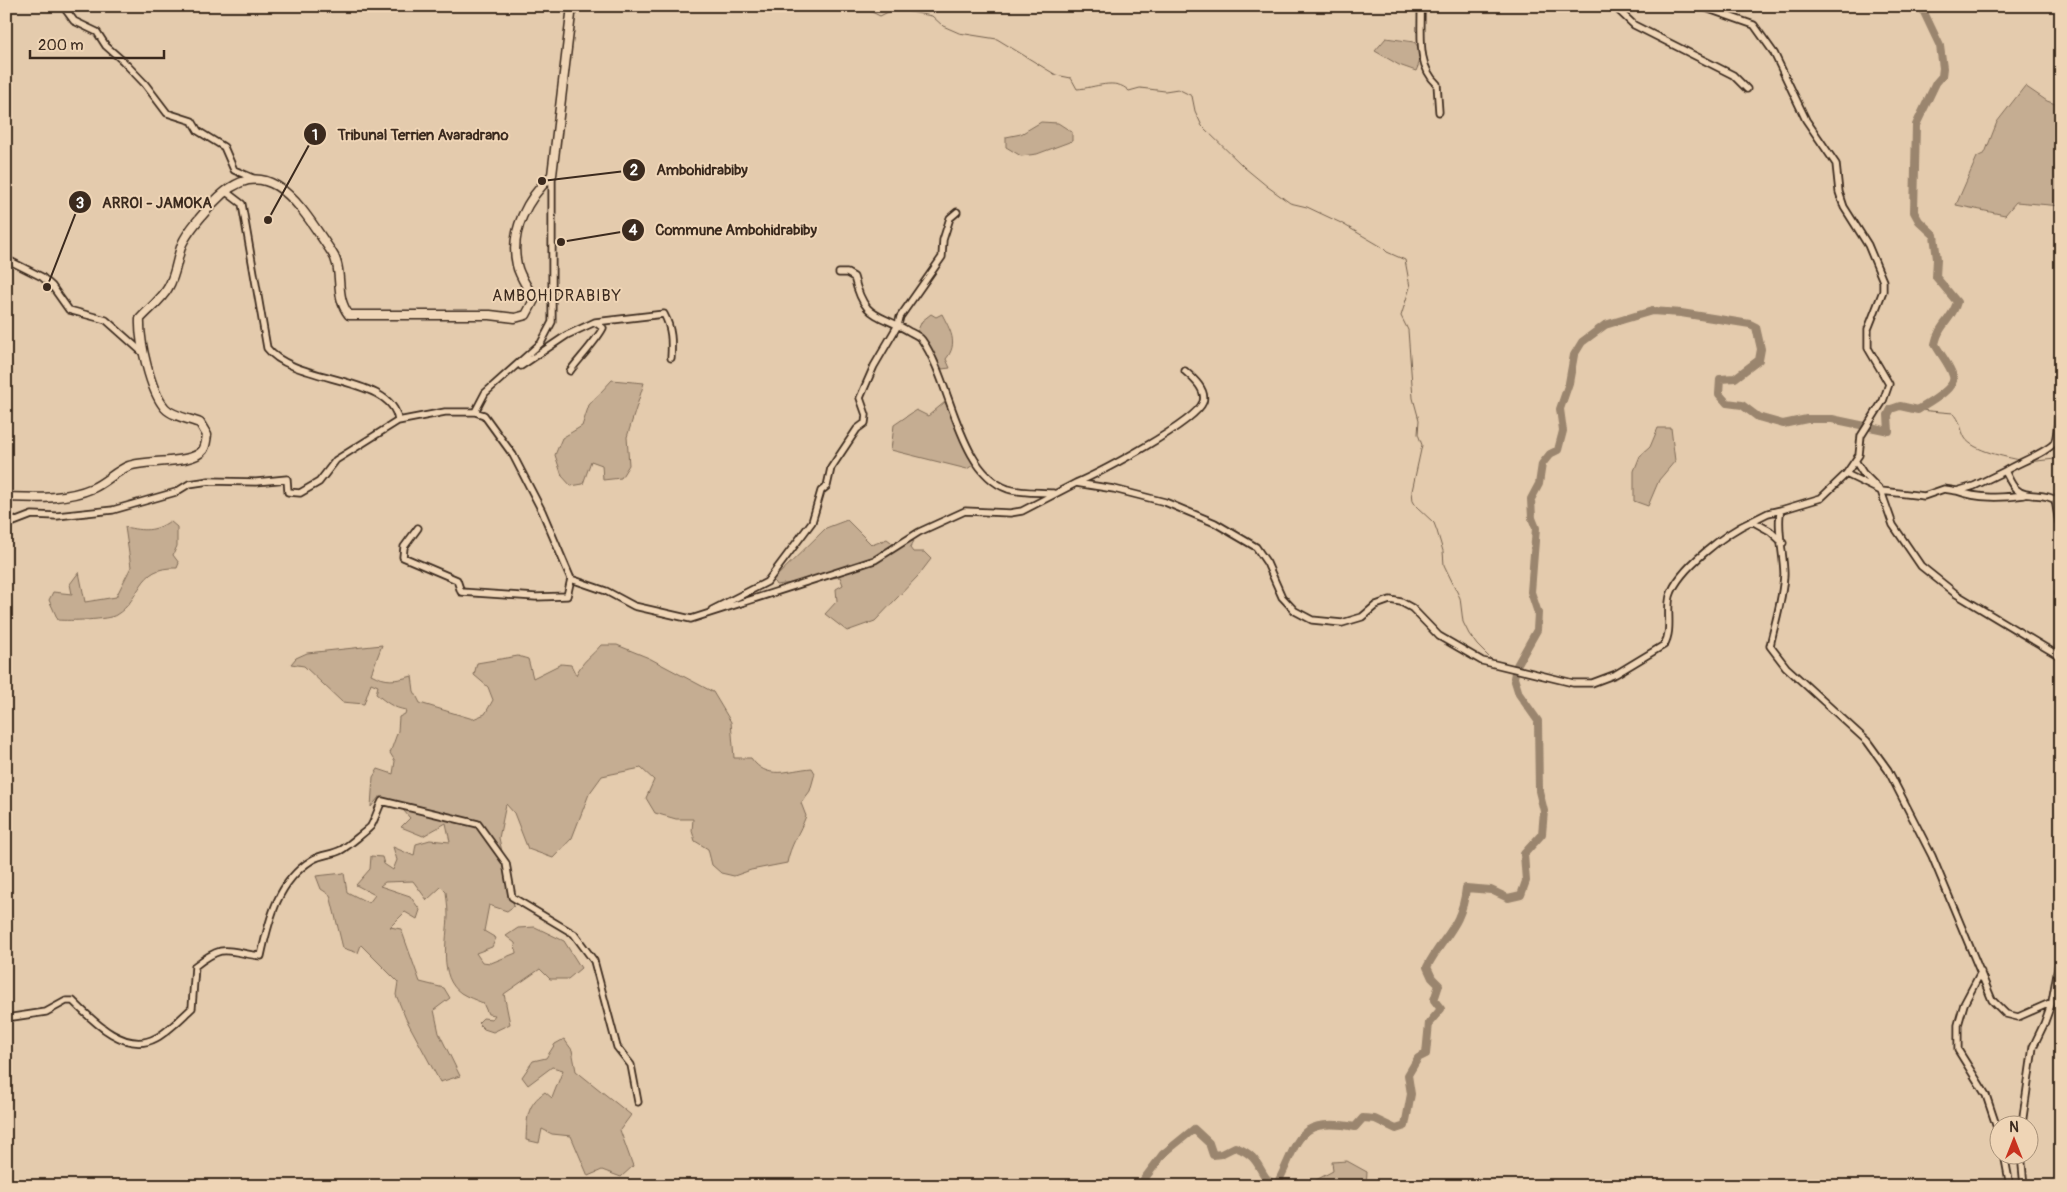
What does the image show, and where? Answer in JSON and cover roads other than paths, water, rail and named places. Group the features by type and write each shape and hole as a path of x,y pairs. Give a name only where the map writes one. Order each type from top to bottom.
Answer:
{"main road":[{"path":"6,497 35,500 60,497 93,488 130,465 151,461 182,460 196,456 204,450 207,435 200,423 172,412 164,406 143,352 140,319 168,288 182,244 202,214 225,191 242,181 257,180 270,183 293,197 334,256 342,306 349,315 490,315 515,318 526,315 534,300 517,266 515,232 524,213 543,184 552,175 564,89 572,6"}],"street":[{"path":"63,6 74,21 96,32 106,46 139,77 167,113 192,121 198,131 224,147 234,170 257,180"},
{"path":"1421,6 1422,56 1431,79 1437,84 1439,112"},
{"path":"1614,6 1634,25 1733,75 1747,89"},
{"path":"1076,483 1114,489 1165,502 1215,523 1240,537 1256,547 1262,555 1282,597 1295,611 1312,620 1342,623 1362,617 1376,605 1390,600 1401,602 1412,608 1439,636 1482,661 1573,683 1592,683 1616,674 1664,645 1668,638 1670,596 1681,576 1729,533 1768,513 1821,498 1856,462 1862,436 1883,400 1889,384 1868,348 1868,329 1883,291 1884,281 1868,246 1844,207 1839,192 1836,164 1806,120 1774,53 1754,25 1700,6"},
{"path":"475,412 485,393 541,342 552,322 552,175"},
{"path":"225,191 242,204 267,348 271,354 283,362 320,376 361,386 377,393 394,408 398,421"},
{"path":"572,579 606,591 634,606 691,620 768,582 800,541 812,522 821,491 827,486 835,462 857,430 865,423 866,415 860,398 874,366 898,325 908,303 942,257 950,218 957,212"},
{"path":"6,259 42,277 52,286 69,310 106,320 143,352"},
{"path":"839,273 847,273 854,277 857,290 870,313 884,321 898,325 921,338 937,367 958,425 981,471 1008,489 1053,493"},
{"path":"514,368 519,368 567,335 595,322 664,314 670,325 672,339 671,358"},
{"path":"570,372 593,340 599,336 603,328 595,322"},
{"path":"701,615 728,609 770,593 875,560 919,532 965,511 1010,513 1022,511 1153,442 1199,409 1204,401 1202,389 1185,371"},
{"path":"1957,491 1974,486 2052,447 2056,440 2061,402"},
{"path":"6,524 32,515 57,516 112,510 176,492 189,484 208,481 256,482 287,479 288,492 300,493 320,482 336,460 398,421 445,412 475,412 484,415 513,455 542,511 572,579 567,596 536,597 461,592 457,580 403,557 404,547 418,528"},
{"path":"1856,462 1862,474 1881,491 1893,525 1921,566 1956,594 2061,657"},
{"path":"2005,471 2014,488 2028,494 2049,497 2055,500 2061,534"},
{"path":"1846,474 1881,491 1924,496 1944,489 1971,496 2002,498 2028,494"},
{"path":"1781,510 1778,519 1783,543 1782,591 1770,646 1786,667 1867,741 1888,770 1932,856 1992,1000 2006,1014 2018,1017 2052,1002"},
{"path":"6,515 14,520"},
{"path":"1752,521 1770,531 1783,543"},
{"path":"2061,578 2059,594 2061,599"},
{"path":"6,1018 46,1012 66,1001 72,1001 103,1029 116,1037 135,1041 156,1039 192,1008 195,966 208,956 224,950 241,950 261,956 268,922 274,904 282,890 312,860 324,854 342,850 356,837 370,828 382,801 478,824 506,863 512,897 574,934 594,961 617,1047 630,1065 638,1102"},
{"path":"2023,1114 2033,1047 2052,1002 2061,950"},
{"path":"1981,972 1968,995 1960,1018 1958,1050 1986,1095 1992,1114"},
{"path":"2006,1164 2010,1186"},
{"path":"2023,1164 2024,1186"}],"waterway":[{"path":"860,6 880,16 894,9 932,16 943,26 959,33 997,39 1056,75 1071,78 1077,89 1104,84 1118,85 1129,91 1140,88 1165,91 1178,89 1192,96 1195,111 1202,126 1245,168 1268,187 1290,203 1307,207 1341,223 1382,247 1387,252 1405,260 1410,287 1401,316 1408,330 1413,398 1419,420 1418,434 1422,445 1412,491 1413,501 1434,523 1443,551 1444,565 1460,598 1463,622 1477,645 1493,661"},
{"path":"1276,1186 1295,1145 1310,1129 1320,1125 1355,1127 1363,1118 1375,1119 1396,1129 1405,1126 1411,1094 1408,1075 1418,1058 1426,1054 1429,1023 1441,1009 1434,1000 1439,985 1432,978 1427,967 1456,922 1464,901 1466,888 1491,890 1508,898 1521,895 1526,881 1524,854 1542,834 1544,811 1539,791 1538,721 1519,694 1514,678 1516,667 1537,630 1538,613 1531,592 1536,528 1532,518 1531,499 1539,484 1542,464 1550,454 1558,450 1563,431 1560,409 1569,383 1574,355 1582,342 1605,325 1652,311 1681,313 1750,324 1756,327 1761,349 1759,360 1735,378 1720,379 1719,394 1727,403 1742,405 1758,417 1783,424 1807,419 1832,419 1889,431 1888,415 1891,409 1900,406 1918,410 1940,395 1953,381 1952,372 1935,344 1939,332 1957,302 1936,277 1937,259 1934,235 1919,221 1914,212 1916,125 1936,83 1942,76 1943,68 1940,46 1921,6"},
{"path":"1918,410 1953,413 1958,419 1965,438 1969,443 1990,453 2020,460"},
{"path":"2028,462 2055,459 2061,454"},
{"path":"1139,1186 1163,1154 1194,1129 1209,1143 1213,1155 1221,1154 1235,1147 1245,1151 1256,1161 1269,1181 1276,1186"}],"place":[{"name":"Ambohidrabiby","path":"542,181"},
{"name":"Tribunal Terrien Avaradrano","path":"268,220"},
{"name":"Commune Ambohidrabiby","path":"561,242"},
{"name":"ARROI - JAMOKA","path":"47,287"}],"district":[{"name":"AMBOHIDRABIBY","path":"557,296"}]}
